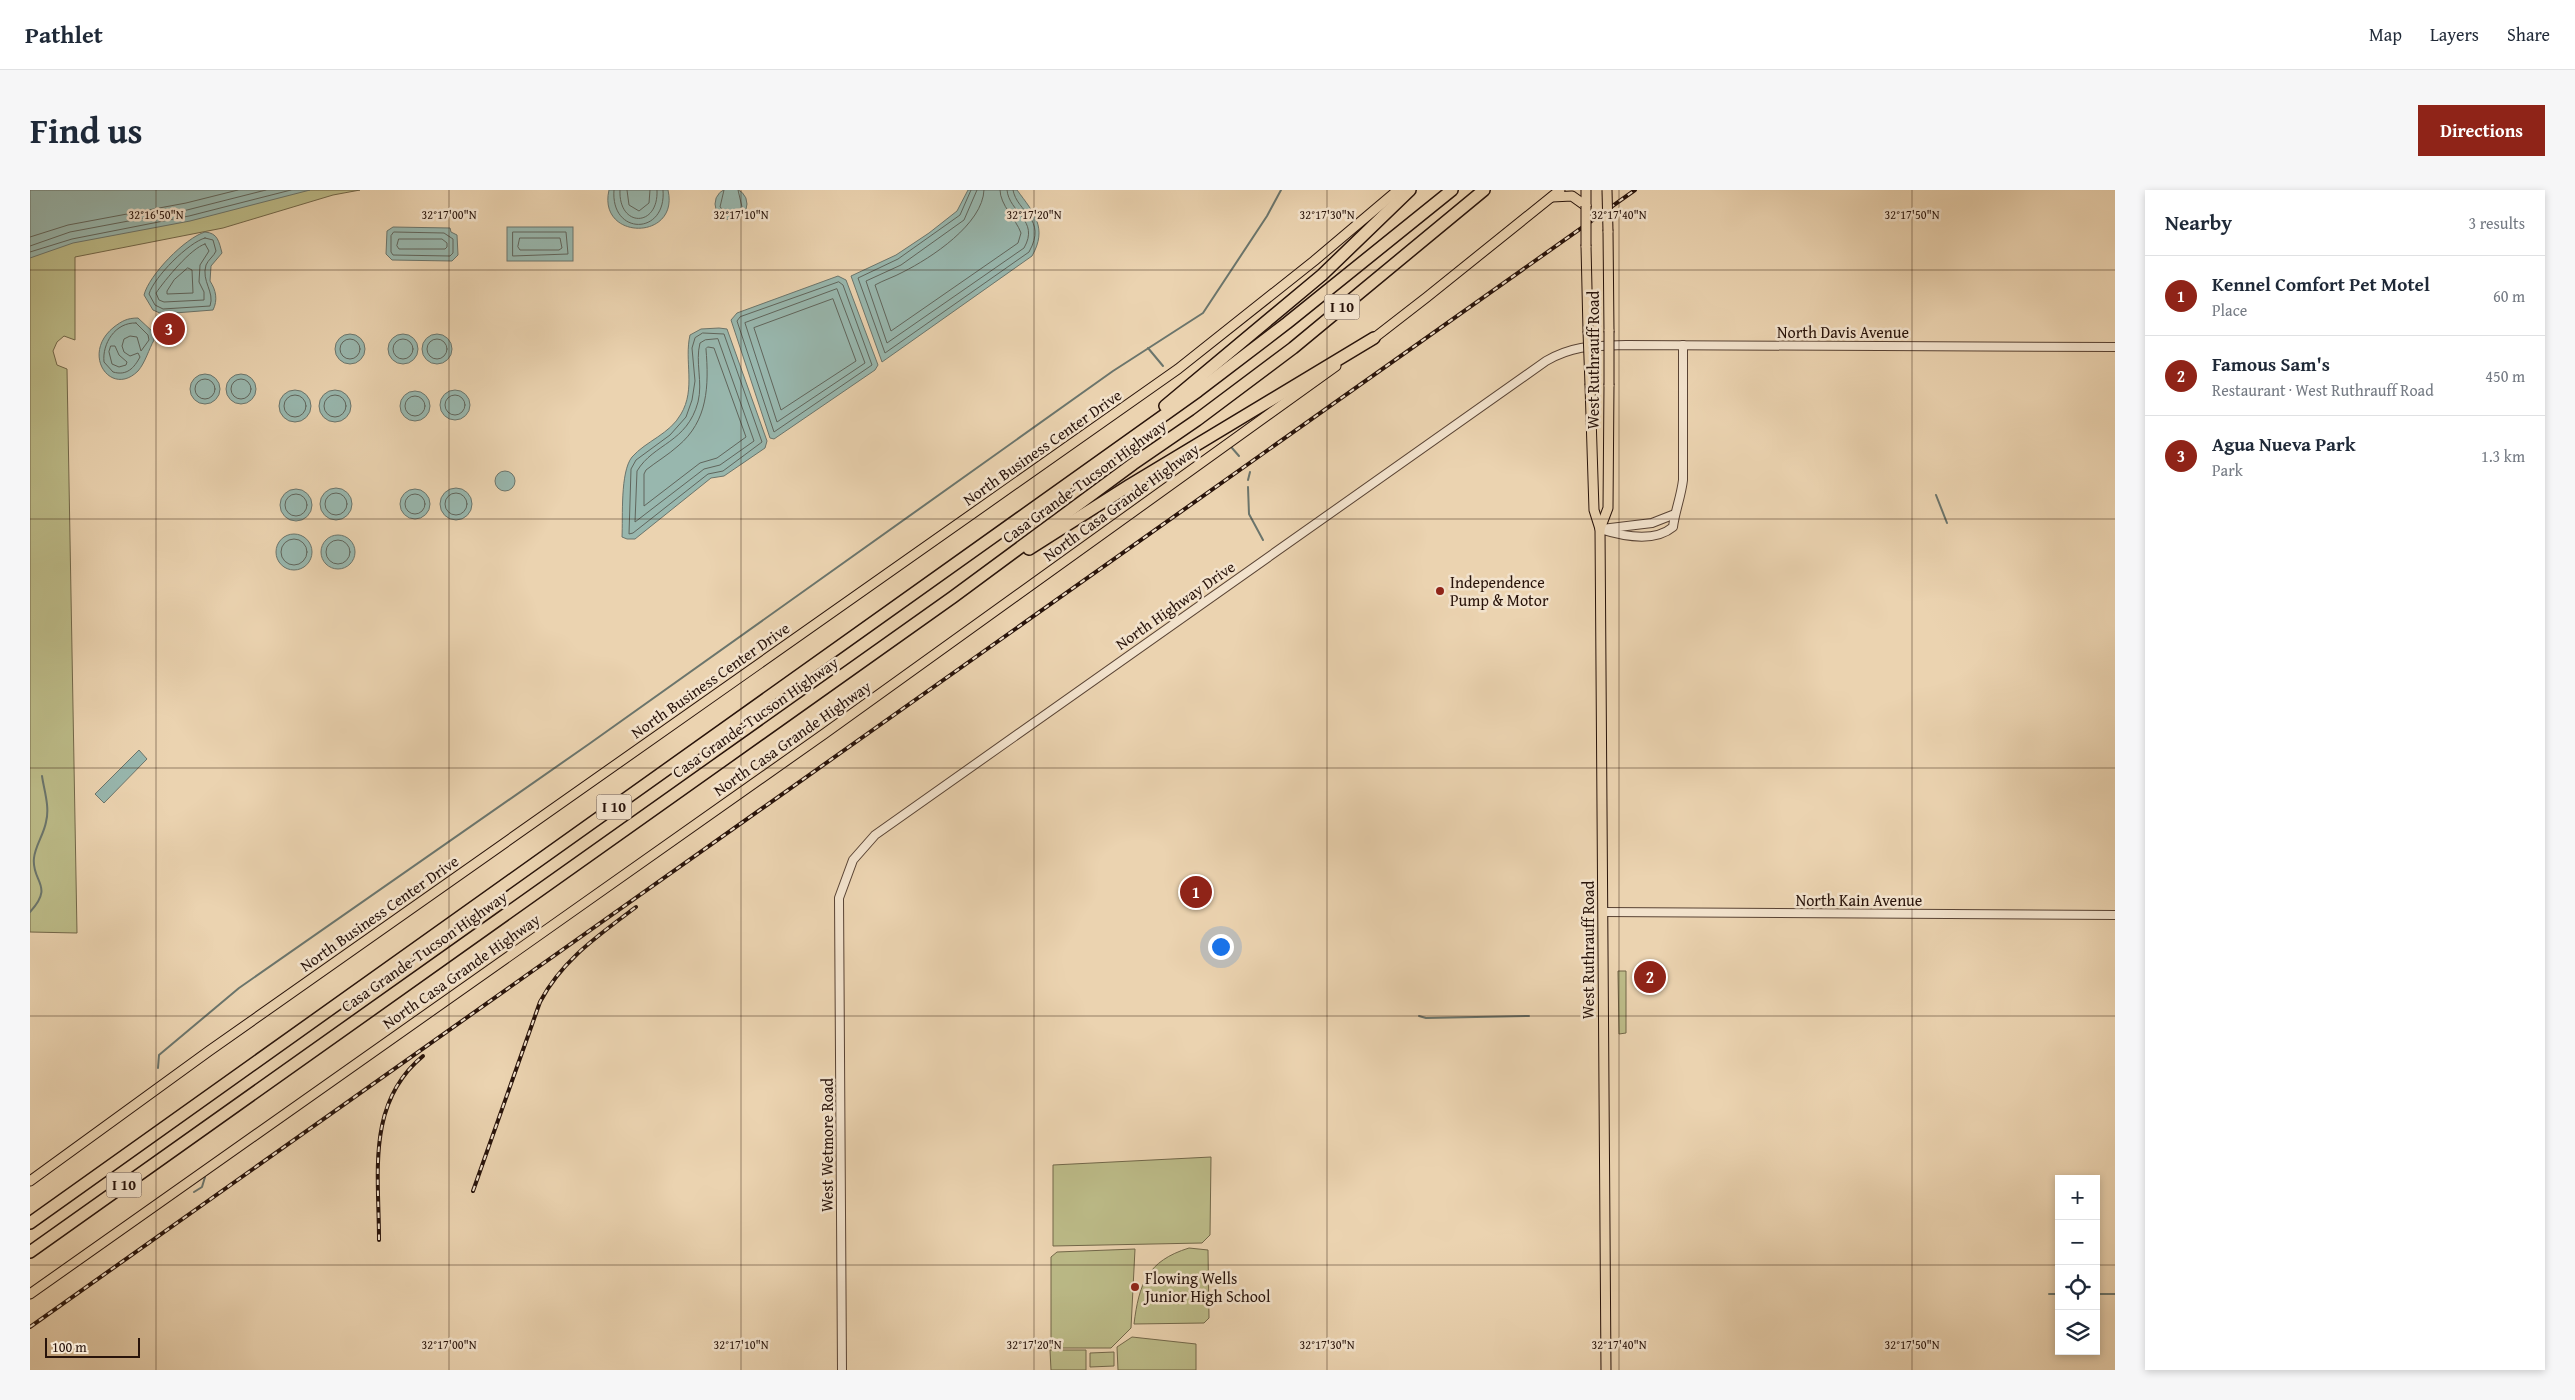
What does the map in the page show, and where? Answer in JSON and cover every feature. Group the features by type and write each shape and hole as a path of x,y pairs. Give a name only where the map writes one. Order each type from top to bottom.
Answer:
{"highway":[{"path":"1098,462 1322,275 1410,190"},
{"name":"Casa Grande-Tucson Highway","path":"30,1223 1098,462 1287,323 1452,190"},
{"name":"Casa Grande-Tucson Highway","path":"30,1252 972,583 1293,348 1484,190"},
{"path":"972,583 1374,338"}],"main road":[{"name":"North Business Center Drive","path":"30,1181 217,1045 1178,369 1314,261 1398,190"},
{"name":"North Casa Grande Highway","path":"30,1294 824,734 1374,338 1560,190"},
{"name":"West Ruthrauff Road","path":"1600,530 1608,508 1608,190"},
{"path":"1552,197 1572,196 1584,199"},
{"name":"West Ruthrauff Road","path":"1584,199 1594,510 1600,530 1606,1370"}],"street":[{"name":"North Davis Avenue","path":"1571,349 1683,345 2115,347"},
{"path":"1600,530 1621,536 1659,535 1673,527 1675,514 1681,501 1683,480 1683,345"},
{"name":"North Highway Drive","path":"838,919 839,898 848,870 859,852 875,835 1484,403 1546,361 1571,349"},
{"path":"1600,530 1652,523 1675,514"},
{"name":"North Kain Avenue","path":"1603,912 2115,915"},
{"name":"West Wetmore Road","path":"838,919 842,1370"}],"shaded area":[{"path":"30,190 360,190 333,195 223,228 75,257 75,340 64,336 57,342 53,351 57,365 67,369 77,933 30,932"},
{"path":"1618,971 1626,971 1626,1033 1619,1034"},
{"path":"1211,1157 1210,1235 1202,1243 1053,1246 1053,1165"},
{"path":"1189,1248 1208,1250 1209,1318 1204,1323 1134,1324 1139,1297 1154,1267 1175,1253"},
{"path":"1135,1249 1131,1328 1111,1348 1051,1348 1051,1257 1057,1252"},
{"path":"1132,1337 1196,1344 1196,1370 1118,1370 1117,1347"},
{"path":"1050,1350 1086,1350 1086,1370 1051,1370"},
{"path":"1114,1352 1114,1366 1090,1367 1090,1353"}],"water":[{"path":"731,188 737,189 742,193 746,198 746,210 742,215 737,219 731,220 725,219 720,215 716,210 715,204 716,198 720,193 725,189"},
{"path":"30,190 310,190 190,221 73,243 30,258"},
{"path":"609,190 668,190 668,207 662,219 651,226 638,228 626,226 615,219 609,207"},
{"path":"968,190 1017,190 1029,206 1039,229 1037,246 1032,256 882,362 851,276 896,255 929,233 957,211"},
{"path":"393,227 450,228 451,232 457,235 458,255 452,261 392,260 386,254 387,231"},
{"path":"507,227 573,227 573,261 507,261"},
{"path":"205,232 215,236 222,253 211,266 210,281 215,291 216,299 213,310 162,314 153,310 144,295 153,278 178,249"},
{"path":"838,276 846,280 878,365 875,370 774,439 770,438 731,320 737,313"},
{"path":"138,318 153,332 154,340 145,360 138,371 128,378 118,379 110,376 103,369 100,360 100,349 104,338 114,327 122,322"},
{"path":"701,329 727,329 767,441 765,448 724,476 711,478 635,539 622,537 622,507 628,464 638,451 671,427 681,414 688,395 690,335"},
{"path":"350,334 361,338 365,349 361,360 350,364 339,360 335,349 339,338"},
{"path":"403,334 414,338 418,349 414,360 403,364 392,360 388,349 392,338"},
{"path":"437,334 448,338 452,349 448,360 437,364 426,360 422,349 426,338"},
{"path":"205,374 216,378 220,389 216,400 205,404 194,400 190,389 194,378"},
{"path":"241,374 252,378 256,389 252,400 241,404 230,400 226,389 230,378"},
{"path":"295,390 307,394 311,406 307,418 295,422 283,418 279,406 283,394"},
{"path":"335,390 341,391 346,395 350,400 350,412 346,417 341,421 335,422 329,421 324,417 320,412 319,406 320,400 324,395 329,391"},
{"path":"455,390 466,394 470,405 466,416 455,420 444,416 440,405 444,394"},
{"path":"415,391 426,395 430,406 426,417 415,421 404,417 400,406 404,395"},
{"path":"505,471 512,474 515,481 512,488 505,491 498,488 495,481 498,474"},
{"path":"336,488 348,492 352,504 348,516 336,520 324,516 320,504 324,492"},
{"path":"456,488 462,489 467,493 471,498 471,510 467,515 462,519 456,520 450,519 445,515 441,510 440,504 441,498 445,493 450,489"},
{"path":"296,489 308,493 312,505 308,517 296,521 284,517 280,505 284,493"},
{"path":"415,489 426,493 430,504 426,515 415,519 404,515 400,504 404,493"},
{"path":"294,534 306,540 312,552 306,564 294,570 282,564 276,552 282,540"},
{"path":"338,535 345,536 350,540 354,545 354,559 350,564 345,568 338,569 331,568 326,564 322,559 321,552 322,545 326,540 331,536"},
{"path":"139,750 147,759 104,803 95,794"}],"waterway":[{"path":"158,1068 159,1055 239,988 589,744 1113,371 1203,313 1267,216 1281,190"},
{"path":"1148,348 1163,366"},
{"path":"1232,448 1239,456"},
{"path":"1248,480 1250,472"},
{"path":"1248,487 1249,514 1263,540"},
{"path":"1936,495 1947,523"},
{"path":"30,912 41,896 34,858 47,816 42,776"},
{"path":"1419,1016 1426,1018 1529,1016"},
{"path":"194,1192 202,1187 205,1177"},
{"path":"2049,1294 2055,1294"},
{"path":"2100,1294 2115,1294"}],"railway":[{"path":"30,1327 1635,190"},
{"path":"473,1191 540,1002 559,973 582,949 636,907"},
{"path":"379,1240 378,1165 384,1117 392,1095 405,1075 423,1056"}],"place":[{"name":"Agua Nueva Park","path":"169,329"},
{"name":"Independence Pump & Motor","path":"1440,591"},
{"name":"Kennel Comfort Pet Motel","path":"1196,892"},
{"name":"Famous Sam's","path":"1650,977"},
{"name":"Flowing Wells Junior High School","path":"1135,1287"}]}
